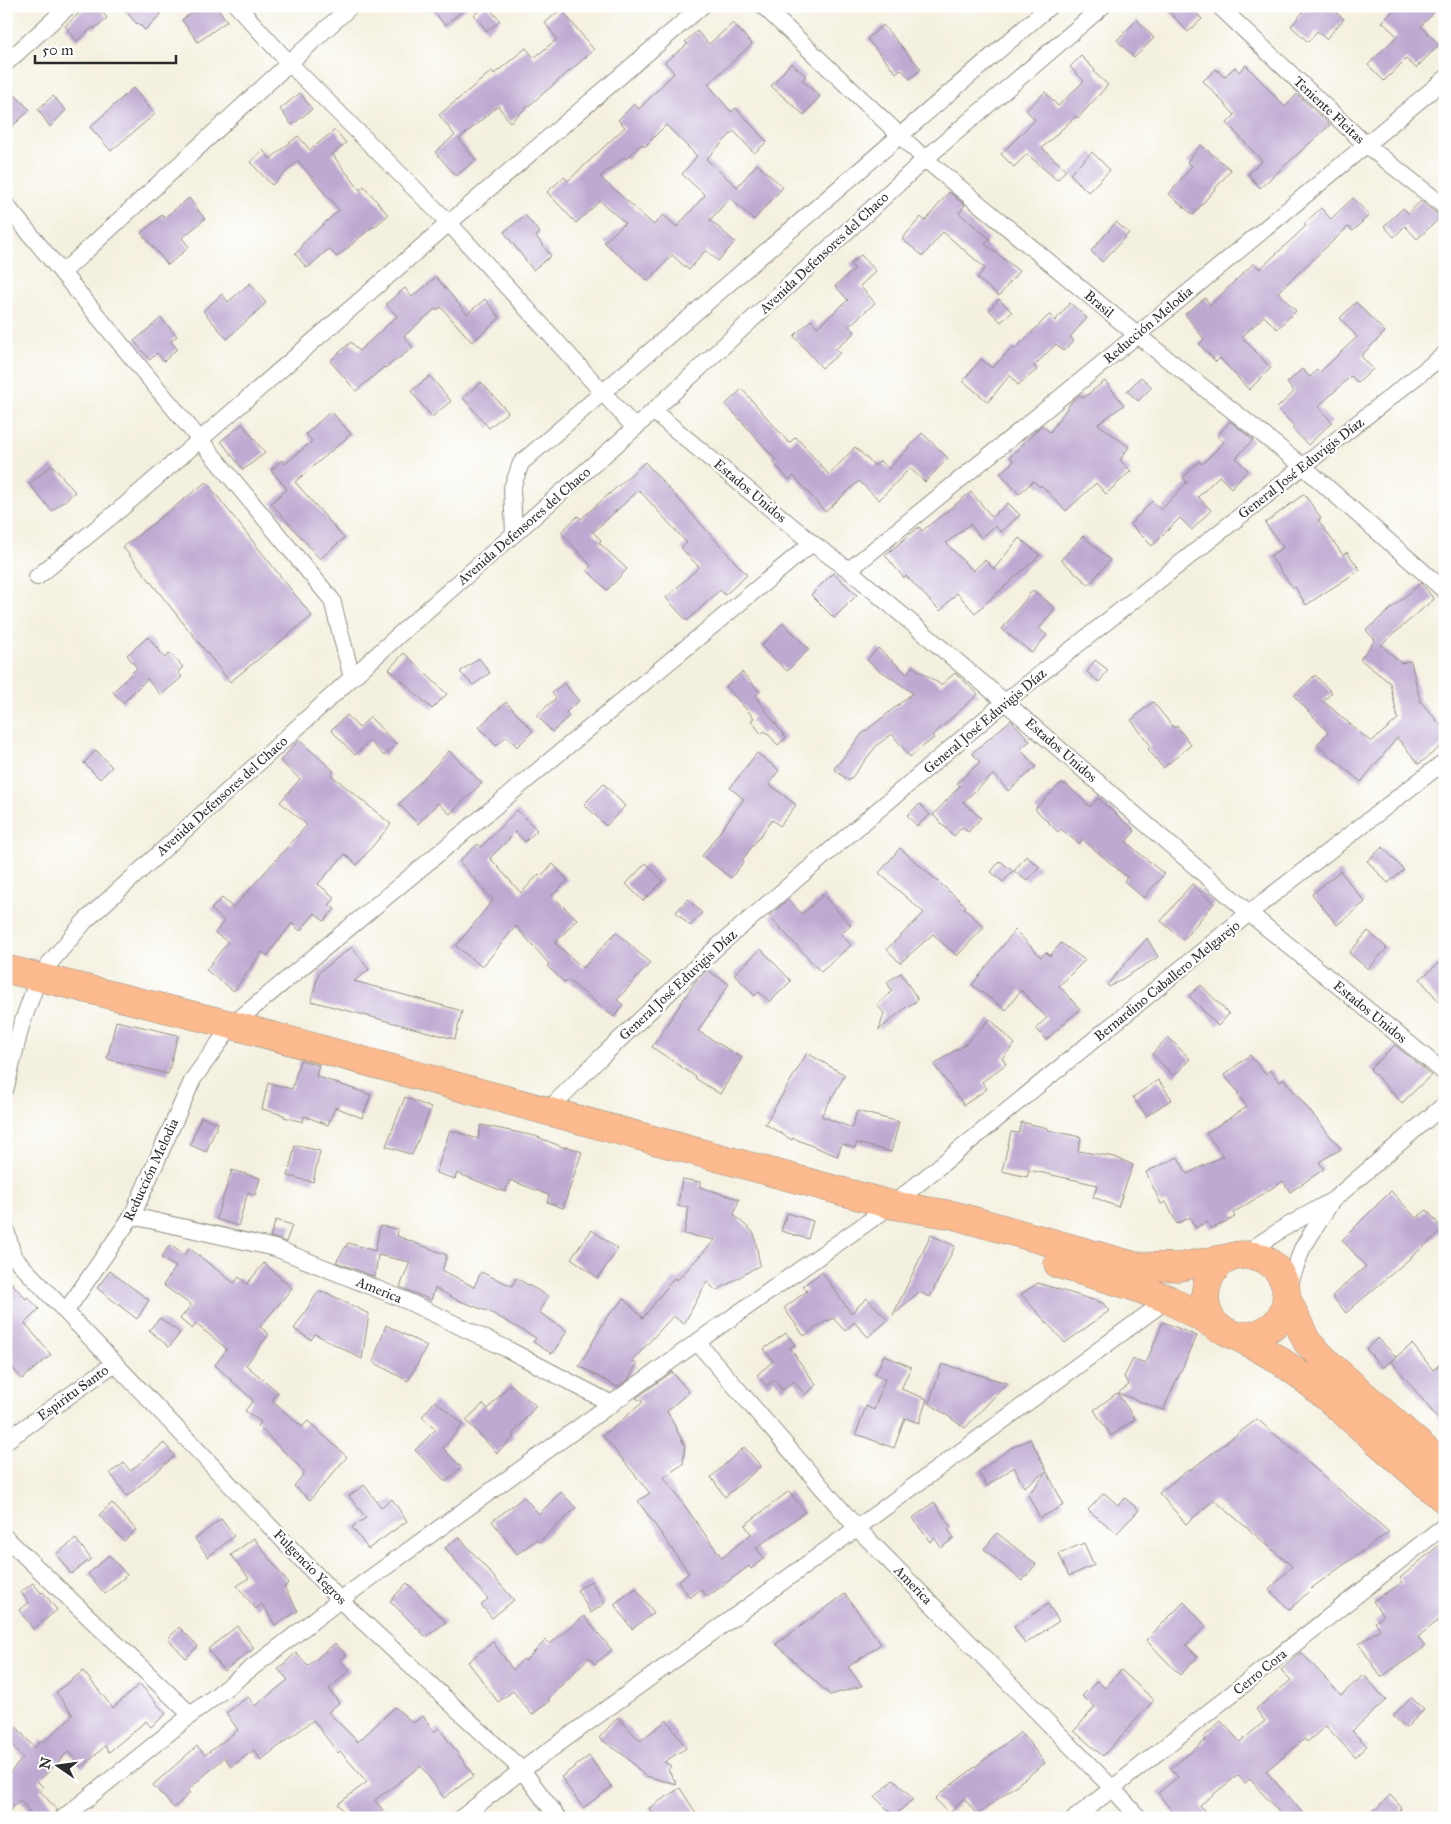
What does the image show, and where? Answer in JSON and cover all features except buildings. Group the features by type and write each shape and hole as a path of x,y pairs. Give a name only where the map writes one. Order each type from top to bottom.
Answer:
{"highway":[{"path":"6,969 232,1025 892,1206 953,1215 1135,1266 1180,1267 1238,1256 1255,1256 1267,1260 1276,1268 1283,1279 1286,1295 1307,1342 1331,1366 1445,1468"},
{"path":"892,1206 947,1231 1130,1285 1168,1299 1267,1352 1315,1387 1445,1500"},
{"path":"1238,1256 1223,1262 1214,1270 1208,1280 1205,1304 1214,1323 1229,1333 1250,1337 1264,1333 1275,1324 1283,1313 1286,1295"}],"street":[{"path":"6,63 69,6"},
{"path":"237,6 290,64 449,223 635,428"},
{"path":"62,273 351,6"},
{"path":"37,577 124,506 702,6"},
{"name":"Brasil","path":"763,6 925,160 1137,335 1304,467 1445,591"},
{"path":"514,534 512,488 520,464 1050,6"},
{"name":"Avenida Defensores del Chaco","path":"6,1087 21,1026 39,976 85,921 352,678 635,428 925,160 1103,6"},
{"name":"Teniente Fleitas","path":"1219,6 1365,144 1445,207"},
{"name":"Reducción Melodia","path":"849,570 1137,335 1445,79"},
{"path":"6,205 332,600 352,678"},
{"name":"General José Eduvigis Díaz","path":"546,1112 625,1033 718,946 1006,702 1445,354"},
{"name":"Estados Unidos","path":"653,411 812,543 849,570 1006,702 1249,913 1445,1073"},
{"name":"Reducción Melodia","path":"66,1311 132,1216 193,1079 232,1025 812,543"},
{"name":"Bernardino Caballero Melgarejo","path":"63,1818 191,1715 340,1600 697,1342 892,1206 1249,913 1445,761"},
{"path":"1238,1256 1282,1228 1333,1200 1445,1104"},
{"path":"1286,1295 1302,1250 1333,1200"},
{"name":"America","path":"132,1216 274,1248 405,1300 507,1349 612,1404"},
{"path":"6,1229 10,1252"},
{"name":"Fulgencio Yegros","path":"10,1252 340,1600 522,1770 558,1818"},
{"path":"461,1818 522,1770 857,1528 1168,1299"},
{"name":"America","path":"697,1342 857,1528 1113,1789 1139,1818"},
{"name":"Espiritu Santo","path":"6,1441 115,1363"},
{"name":"Cerro Cora","path":"1075,1818 1445,1525"},
{"path":"6,1538 191,1715"}]}
